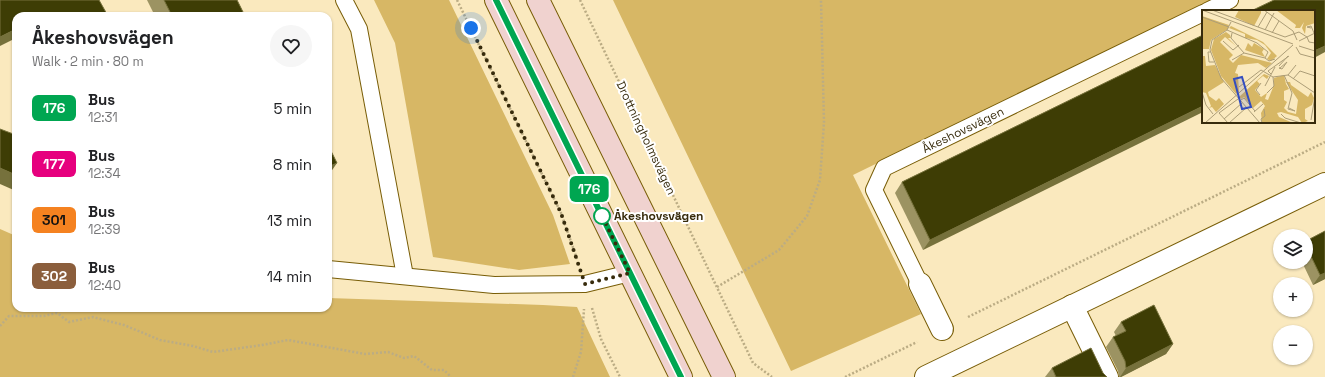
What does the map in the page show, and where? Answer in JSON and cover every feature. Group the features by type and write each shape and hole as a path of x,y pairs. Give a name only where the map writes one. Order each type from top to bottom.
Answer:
{"main road":[{"path":"496,0 681,377"},
{"path":"538,0 724,377"}],"street":[{"path":"926,377 1325,184"},
{"name":"Åkeshovsvägen","path":"920,284 942,330"},
{"path":"1072,306 1107,377"}],"lane":[{"path":"344,0 359,29 405,276"},
{"path":"1209,10 1230,0"},
{"name":"Åkeshovsvägen","path":"920,284 874,190 884,168 1202,13"},
{"path":"332,269 494,285 585,284 630,273"}],"path":[{"path":"457,0 561,213 602,339 620,377"},
{"name":"Drottningholmsvägen","path":"580,0 753,363 772,377"},
{"path":"717,287 779,250 807,216 820,180 824,122 821,0"},
{"path":"845,377 1325,142"},
{"path":"573,377 581,352 585,284"},
{"path":"0,326 9,316 44,316 57,313 69,322 93,317 124,325 160,340 193,346 213,352 288,340 365,354 388,352 404,358 414,356 432,370 444,370 451,377"}],"shaded area":[{"path":"374,0 449,0 553,215 570,264 519,270 433,257 395,43"},
{"path":"613,0 1211,0 853,175 921,314 791,371"},
{"path":"0,229 12,234 12,312 332,312 332,298 577,307 610,377 0,377"}],"building":[{"path":"0,0 99,0 106,12 12,12 12,31 0,37"},
{"path":"164,0 237,0 243,12 170,12"},
{"path":"1274,0 1325,0 1325,46 1315,51 1315,10 1253,10"},
{"path":"1202,35 1202,106 930,240 902,182"},
{"path":"0,129 12,134 12,173 0,168"},
{"path":"332,153 337,163 332,165"},
{"path":"1325,231 1325,273 1320,275 1313,260 1313,237"},
{"path":"1154,305 1173,344 1126,368 1125,361 1113,337 1126,331 1121,322"},
{"path":"1091,348 1103,373 1107,377 1056,377 1052,368"}],"bus line":[{"name":"176","path":"496,0 681,377"}],"place":[{"name":"Åkeshovsvägen","path":"602,216"}],"route":[{"path":"471,28 561,213 585,284 630,273 602,216"}]}
